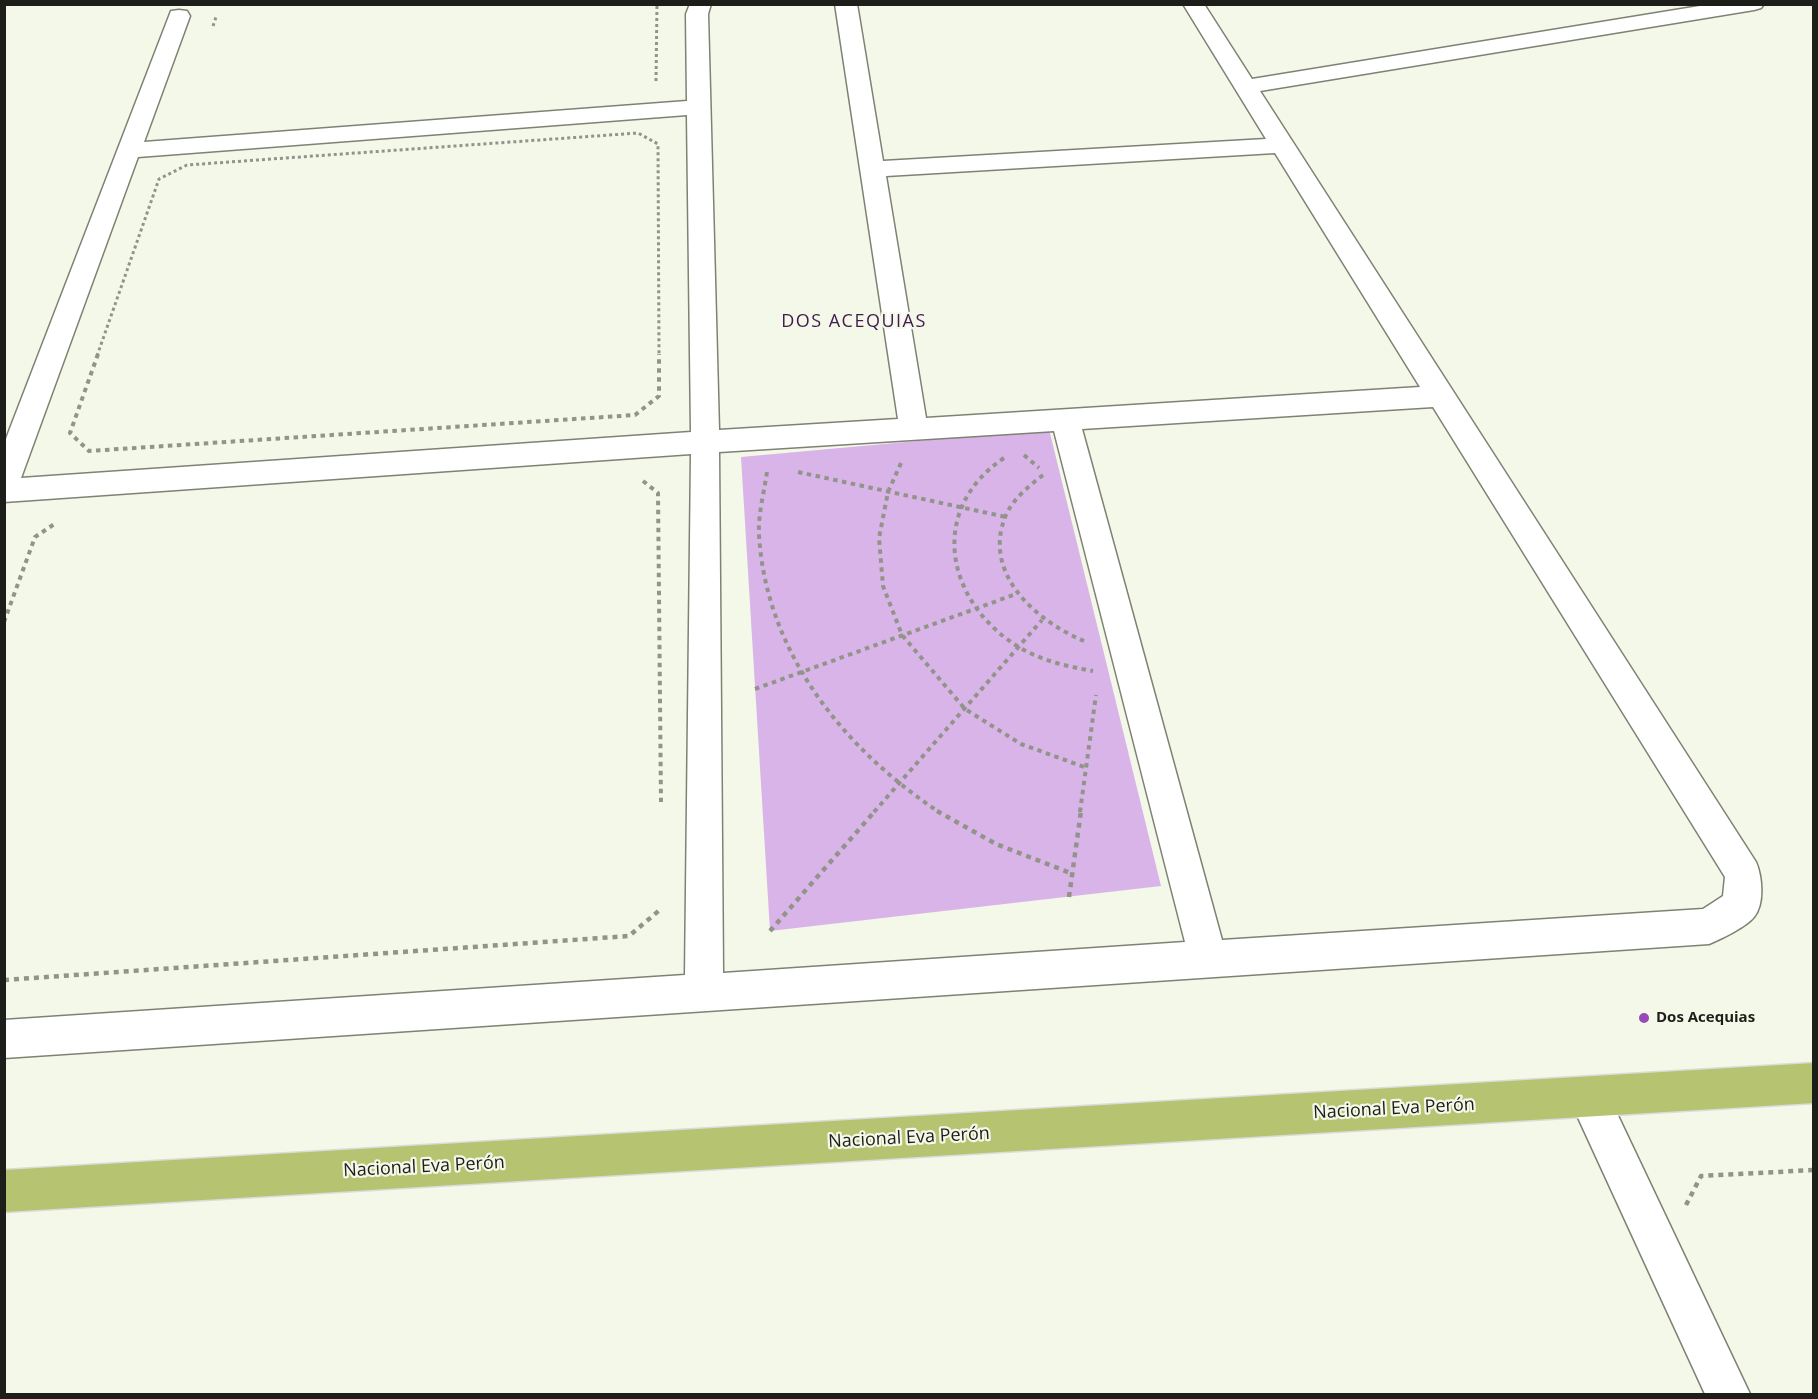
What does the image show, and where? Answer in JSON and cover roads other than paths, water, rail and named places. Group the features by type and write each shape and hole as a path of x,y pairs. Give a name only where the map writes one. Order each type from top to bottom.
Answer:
{"main road":[{"name":"Nacional Eva Perón","path":"4,1191 1814,1083"}],"street":[{"path":"701,4 697,14 705,442 704,993"},
{"path":"846,4 914,429"},
{"path":"4,1039 1709,926 1741,905 1743,874 1193,4"},
{"path":"1245,87 1754,4"},
{"path":"4,484 179,16"},
{"path":"129,150 699,107"},
{"path":"873,169 1282,145"},
{"path":"4,491 705,442 1440,396"},
{"path":"1065,419 1208,958"},
{"path":"1589,1098 1728,1395"}],"place":[{"name":"Dos Acequias","path":"1644,1018"}],"district":[{"name":"DOS ACEQUIAS","path":"854,322"}]}
